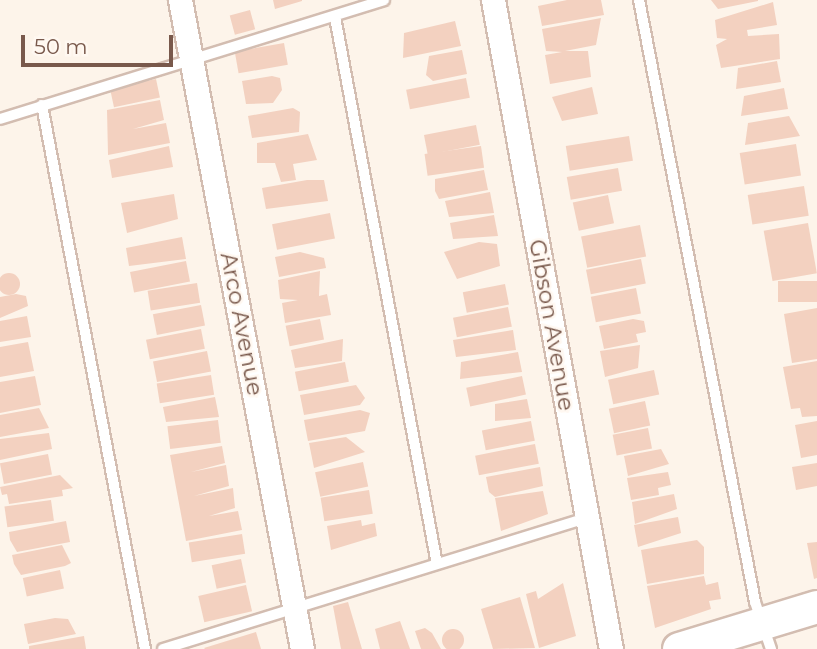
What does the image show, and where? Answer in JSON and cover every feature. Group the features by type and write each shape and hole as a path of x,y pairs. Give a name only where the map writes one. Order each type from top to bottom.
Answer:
{"street":[{"name":"Arco Avenue","path":"180,0 302,649"},
{"name":"Gibson Avenue","path":"493,0 611,649"},
{"path":"679,649 767,636 817,607"}],"lane":[{"path":"0,119 192,56 335,18 384,0"},
{"path":"639,0 767,636"},
{"path":"335,18 437,564"},
{"path":"42,105 145,649"},
{"path":"163,649 587,518"}],"building":[{"path":"273,0 302,0 302,1 275,9"},
{"path":"567,0 601,0 604,15 542,26 538,6"},
{"path":"711,0 758,0 758,1 718,9"},
{"path":"773,2 777,25 747,30 748,36 779,34 780,59 721,68 716,45 727,39 717,38 715,20"},
{"path":"250,10 255,29 235,35 230,15"},
{"path":"601,18 596,45 565,51 588,51 591,77 550,84 545,55 562,52 546,51 542,29"},
{"path":"455,21 461,46 403,58 404,33"},
{"path":"284,43 288,65 239,73 235,52"},
{"path":"462,50 467,74 433,81 426,75 429,56"},
{"path":"777,61 781,82 736,89 738,68"},
{"path":"272,76 280,78 282,90 273,103 246,104 242,81"},
{"path":"466,78 470,98 410,109 406,90"},
{"path":"156,79 160,98 114,107 110,89"},
{"path":"592,87 598,114 562,121 552,97"},
{"path":"784,88 788,109 741,116 744,96"},
{"path":"160,100 164,120 133,129 166,123 170,143 108,155 107,110"},
{"path":"293,108 300,112 299,132 252,138 248,116"},
{"path":"789,116 800,136 745,145 748,123"},
{"path":"476,125 480,145 428,155 424,135"},
{"path":"308,134 317,160 293,164 296,180 281,182 275,163 257,163 257,143"},
{"path":"629,136 633,161 570,171 566,146"},
{"path":"796,144 801,176 745,185 740,153"},
{"path":"169,146 173,167 112,178 109,160"},
{"path":"481,146 484,168 428,176 425,154"},
{"path":"618,168 622,191 571,200 567,177"},
{"path":"484,170 488,190 439,199 435,191 435,179"},
{"path":"307,180 324,180 328,201 266,209 262,188"},
{"path":"804,186 809,216 752,225 748,195"},
{"path":"490,192 494,213 449,217 445,201"},
{"path":"174,194 178,219 127,233 121,203"},
{"path":"608,195 614,223 579,231 573,202"},
{"path":"330,213 335,239 277,250 272,224"},
{"path":"494,215 498,236 453,239 450,223"},
{"path":"808,223 817,273 773,281 764,231"},
{"path":"640,225 646,256 587,268 581,236"},
{"path":"182,237 186,259 129,266 126,248"},
{"path":"479,242 497,244 500,266 457,279 444,252"},
{"path":"300,252 324,258 326,268 279,277 275,257"},
{"path":"641,259 646,284 591,294 586,270"},
{"path":"186,261 190,282 134,292 130,272"},
{"path":"320,271 319,296 327,294 331,315 285,323 282,303 298,300 280,299 278,280"},
{"path":"9,273 17,276 20,284 17,292 9,295 1,292 -2,284 1,276"},
{"path":"778,281 817,281 817,302 778,302"},
{"path":"197,283 200,303 151,311 148,291"},
{"path":"505,284 509,305 467,313 463,292"},
{"path":"636,288 641,314 596,322 591,297"},
{"path":"16,294 26,296 28,306 0,318 0,297"},
{"path":"201,305 205,326 157,335 153,314"},
{"path":"508,307 512,327 457,337 453,318"},
{"path":"817,308 817,359 792,363 784,314"},
{"path":"27,316 31,337 0,342 0,321"},
{"path":"320,319 324,340 290,346 286,326"},
{"path":"633,319 644,321 646,332 636,334 638,342 604,349 599,326"},
{"path":"201,329 205,349 150,359 146,340"},
{"path":"513,330 516,350 456,357 453,340"},
{"path":"343,339 342,361 295,368 291,350"},
{"path":"28,342 34,371 0,377 0,347"},
{"path":"640,345 638,368 605,377 600,351"},
{"path":"207,351 211,372 157,382 153,361"},
{"path":"518,352 522,372 460,379 461,362"},
{"path":"817,361 817,416 802,417 800,408 791,409 783,367"},
{"path":"345,362 349,382 299,391 295,372"},
{"path":"654,370 659,394 613,404 608,380"},
{"path":"211,375 214,395 160,403 157,384"},
{"path":"35,376 41,405 0,413 0,382"},
{"path":"522,376 526,395 470,406 466,388"},
{"path":"356,385 365,398 360,405 304,415 300,395"},
{"path":"215,397 219,417 166,422 163,407"},
{"path":"527,399 531,418 495,421 495,404"},
{"path":"645,401 650,425 614,433 609,409"},
{"path":"39,408 49,428 0,437 0,415"},
{"path":"360,410 370,413 365,431 308,441 304,420"},
{"path":"218,420 221,443 170,449 167,426"},
{"path":"531,421 535,441 486,450 482,431"},
{"path":"817,421 817,455 801,458 795,425"},
{"path":"648,428 652,449 617,455 613,435"},
{"path":"49,433 52,449 0,460 0,439"},
{"path":"346,437 365,452 314,468 309,443"},
{"path":"535,444 539,464 479,475 475,456"},
{"path":"222,446 225,463 191,472 226,465 229,486 194,496 233,488 235,508 209,516 238,511 242,530 186,541 170,455"},
{"path":"661,449 669,464 628,476 624,456"},
{"path":"48,454 52,475 4,484 0,463"},
{"path":"363,462 368,486 320,497 315,472"},
{"path":"817,463 817,486 796,490 792,467"},
{"path":"540,467 543,486 495,497 489,492 486,477"},
{"path":"668,472 671,485 658,488 659,495 631,500 627,478"},
{"path":"60,475 73,488 62,490 63,496 9,504 7,494 2,495 0,487"},
{"path":"369,490 373,514 324,521 321,498"},
{"path":"543,491 548,514 501,531 495,498"},
{"path":"674,494 677,509 635,524 632,502"},
{"path":"51,500 54,521 7,527 4,507"},
{"path":"678,517 681,533 638,547 634,525"},
{"path":"361,520 362,526 375,523 377,536 331,550 327,526"},
{"path":"66,521 70,542 17,552 10,540 9,532"},
{"path":"242,534 245,554 192,562 189,542"},
{"path":"697,540 704,547 704,574 647,584 641,550"},
{"path":"817,542 817,578 814,579 807,543"},
{"path":"62,545 71,563 65,566 21,575 14,564 12,555"},
{"path":"241,559 246,582 217,589 212,565"},
{"path":"60,570 64,589 27,596 23,578"},
{"path":"704,576 706,585 718,582 721,599 709,601 711,609 655,628 647,586"},
{"path":"563,583 576,636 539,648 526,594 536,591 538,599"},
{"path":"246,585 252,611 204,622 198,596"},
{"path":"520,597 535,648 493,649 481,609"},
{"path":"348,602 362,649 341,649 333,606"},
{"path":"55,618 68,619 76,634 28,644 24,624"},
{"path":"400,621 410,649 380,649 375,629"},
{"path":"425,628 432,633 441,649 421,649 415,631"},
{"path":"453,629 461,632 464,640 461,648 453,651 445,648 442,640 445,632"},
{"path":"256,632 261,649 204,648"},
{"path":"84,636 86,649 29,649 29,646"}]}
